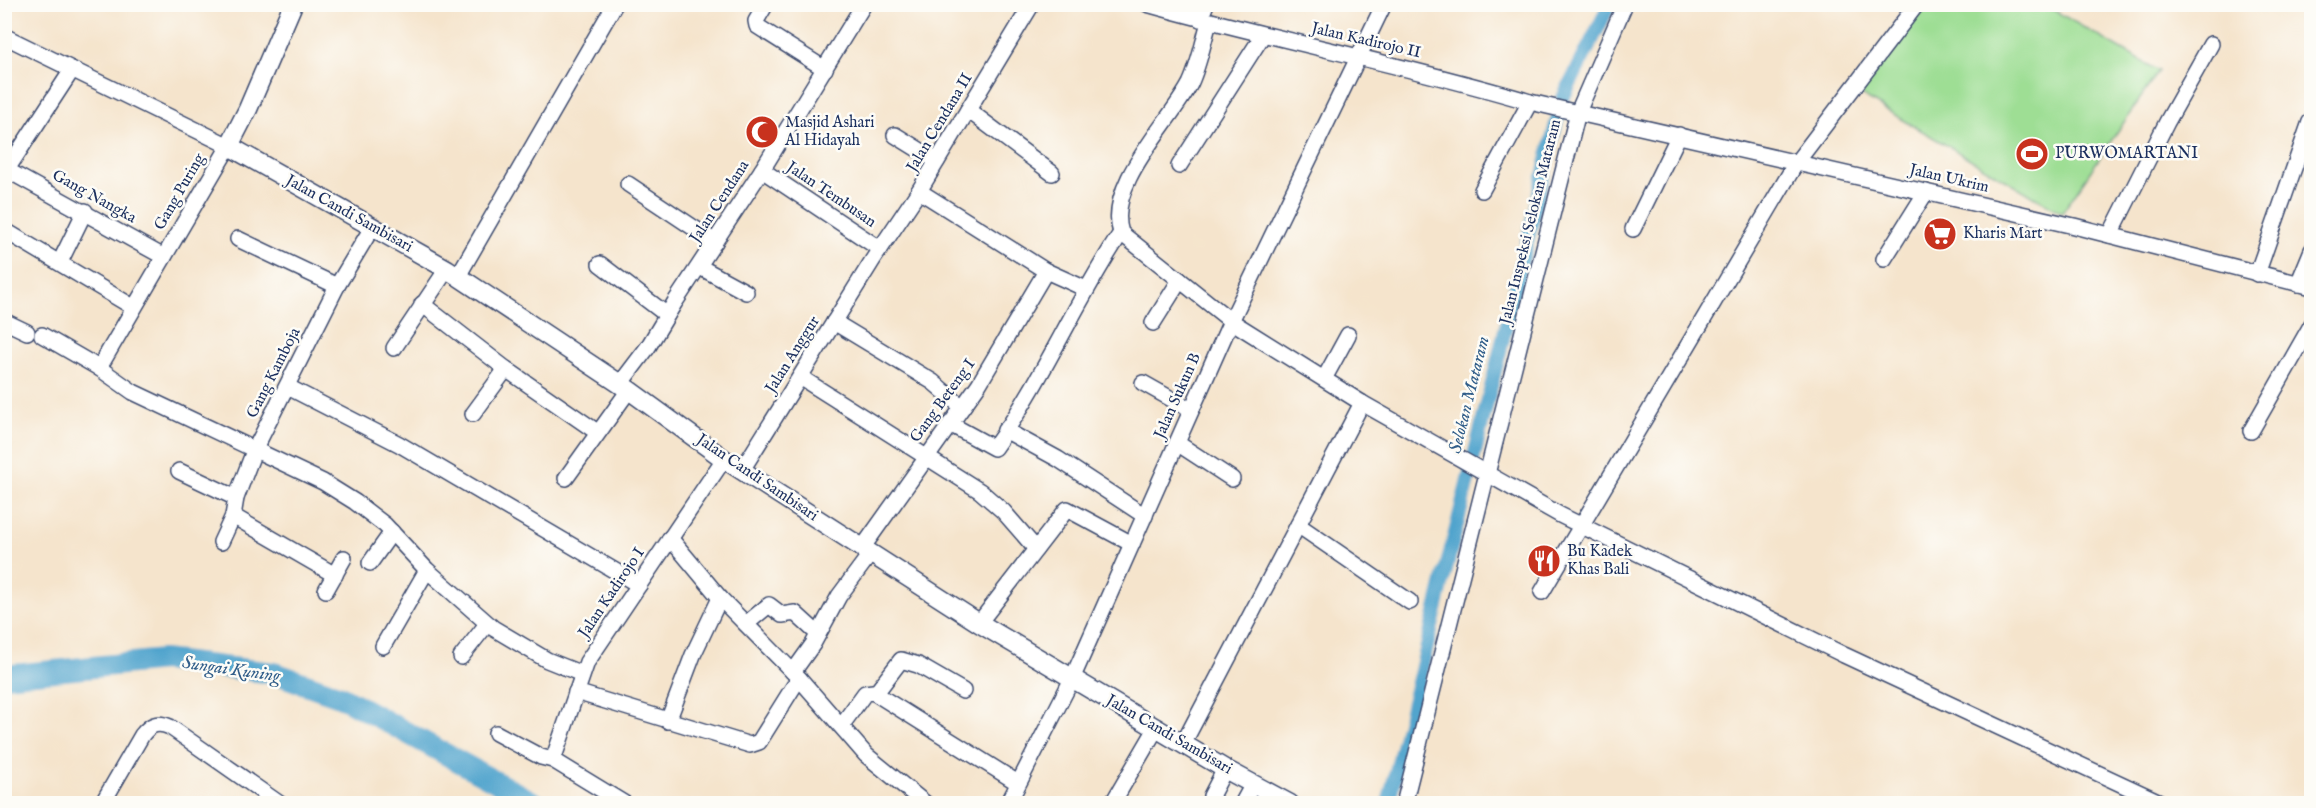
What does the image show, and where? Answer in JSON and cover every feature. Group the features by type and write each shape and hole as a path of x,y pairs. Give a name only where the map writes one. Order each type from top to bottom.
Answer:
{"street":[{"path":"4,36 229,146 249,109 293,4"},
{"path":"394,348 422,304 452,272 615,4"},
{"path":"765,4 756,21 757,26 825,69"},
{"name":"Jalan Cendana","path":"566,478 597,432 667,315 762,171 864,4"},
{"name":"Jalan Cendana II","path":"877,253 919,191 1032,4"},
{"name":"Jalan Kadirojo II","path":"1147,4 1204,21 1446,77 1530,102 1572,111"},
{"path":"1206,4 1189,85 1138,163 1125,189 1118,218 1121,233 1231,321 1362,403 1579,525 1844,655 2164,804"},
{"name":"Jalan Sukun B","path":"1008,804 1072,679 1231,321 1384,4"},
{"name":"Jalan Inspeksi Selokan Mataram","path":"1404,804 1483,470 1572,111 1625,4"},
{"path":"1542,592 1579,525 1796,163 1917,4"},
{"path":"1179,165 1263,35"},
{"path":"2110,235 2167,122 2211,44"},
{"path":"7,164 72,70"},
{"path":"1482,190 1530,102"},
{"path":"968,110 1052,173"},
{"name":"Jalan Ukrim","path":"1572,111 2110,235 2305,285"},
{"path":"2257,274 2310,122"},
{"path":"895,135 937,161"},
{"path":"1633,229 1679,135"},
{"name":"Jalan Candi Sambisari","path":"229,146 452,272 624,387 724,459 979,623 1225,769 1290,804"},
{"name":"Gang Puring","path":"99,368 229,146"},
{"name":"Gang Nangka","path":"7,164 164,256"},
{"name":"Jalan Tembusan","path":"762,171 877,253"},
{"path":"628,183 715,243"},
{"path":"919,191 1046,271 1086,289"},
{"path":"1884,259 1926,192"},
{"path":"60,262 85,211"},
{"name":"Gang Kamboja","path":"220,542 233,516 236,498 254,451 338,286 373,226"},
{"path":"4,230 134,307"},
{"path":"950,424 992,449 1121,233"},
{"path":"238,239 338,286"},
{"path":"2305,285 2312,250"},
{"name":"Jalan Anggur","path":"742,470 877,253"},
{"path":"600,264 667,315"},
{"path":"700,267 746,292"},
{"name":"Gang Beteng I","path":"668,722 743,745 754,745 867,550 924,458 998,354 1046,271"},
{"path":"1153,323 1180,280"},
{"path":"422,304 506,369 597,432"},
{"path":"4,321 35,333 99,368 133,392 323,483 355,502 392,532 427,570 487,624 547,660 582,674"},
{"path":"834,322 933,382 962,407"},
{"path":"2251,431 2312,324"},
{"path":"1324,379 1348,335"},
{"path":"473,414 506,369"},
{"path":"800,377 924,458 980,491 1036,549"},
{"path":"1143,383 1191,410"},
{"path":"288,387 399,444 639,585"},
{"path":"1183,744 1362,403"},
{"path":"1005,430 1058,459 1145,516"},
{"path":"1177,443 1232,479"},
{"name":"Jalan Kadirojo I","path":"553,760 582,674 724,459"},
{"path":"179,471 236,498"},
{"path":"979,623 1069,508 1132,544"},
{"path":"233,516 335,575"},
{"path":"1298,525 1410,602"},
{"path":"370,563 392,532"},
{"path":"670,538 720,598 796,675 866,755 926,804"},
{"path":"326,590 344,558"},
{"path":"384,646 427,570"},
{"path":"576,692 668,722 693,655 720,598"},
{"path":"746,624 769,605 782,615 795,613 818,634"},
{"path":"461,657 487,624"},
{"path":"876,693 901,660 918,665 963,691"},
{"path":"841,726 865,693 870,691 1018,783"},
{"path":"102,804 142,735 149,727 157,724 170,727 280,804"},
{"path":"1112,804 1157,727"},
{"path":"496,733 541,757 553,760 626,804"},
{"path":"1216,804 1211,796 1225,769"},
{"path":"1242,804 1253,784"}],"green space":[{"name":"PURWOMARTANI","path":"1927,4 2045,5 2159,71 2062,213 1859,94"}],"waterway":[{"name":"Selokan Mataram","path":"1388,804 1562,100 1610,4"},
{"name":"Sungai Kuning","path":"4,676 163,660 274,673 340,696 536,804"}],"place":[{"name":"Masjid Ashari Al Hidayah","path":"762,132"},
{"name":"PURWOMARTANI","path":"2032,154"},
{"name":"Kharis Mart","path":"1940,234"},
{"name":"Bu Kadek Khas Bali","path":"1544,561"}]}
